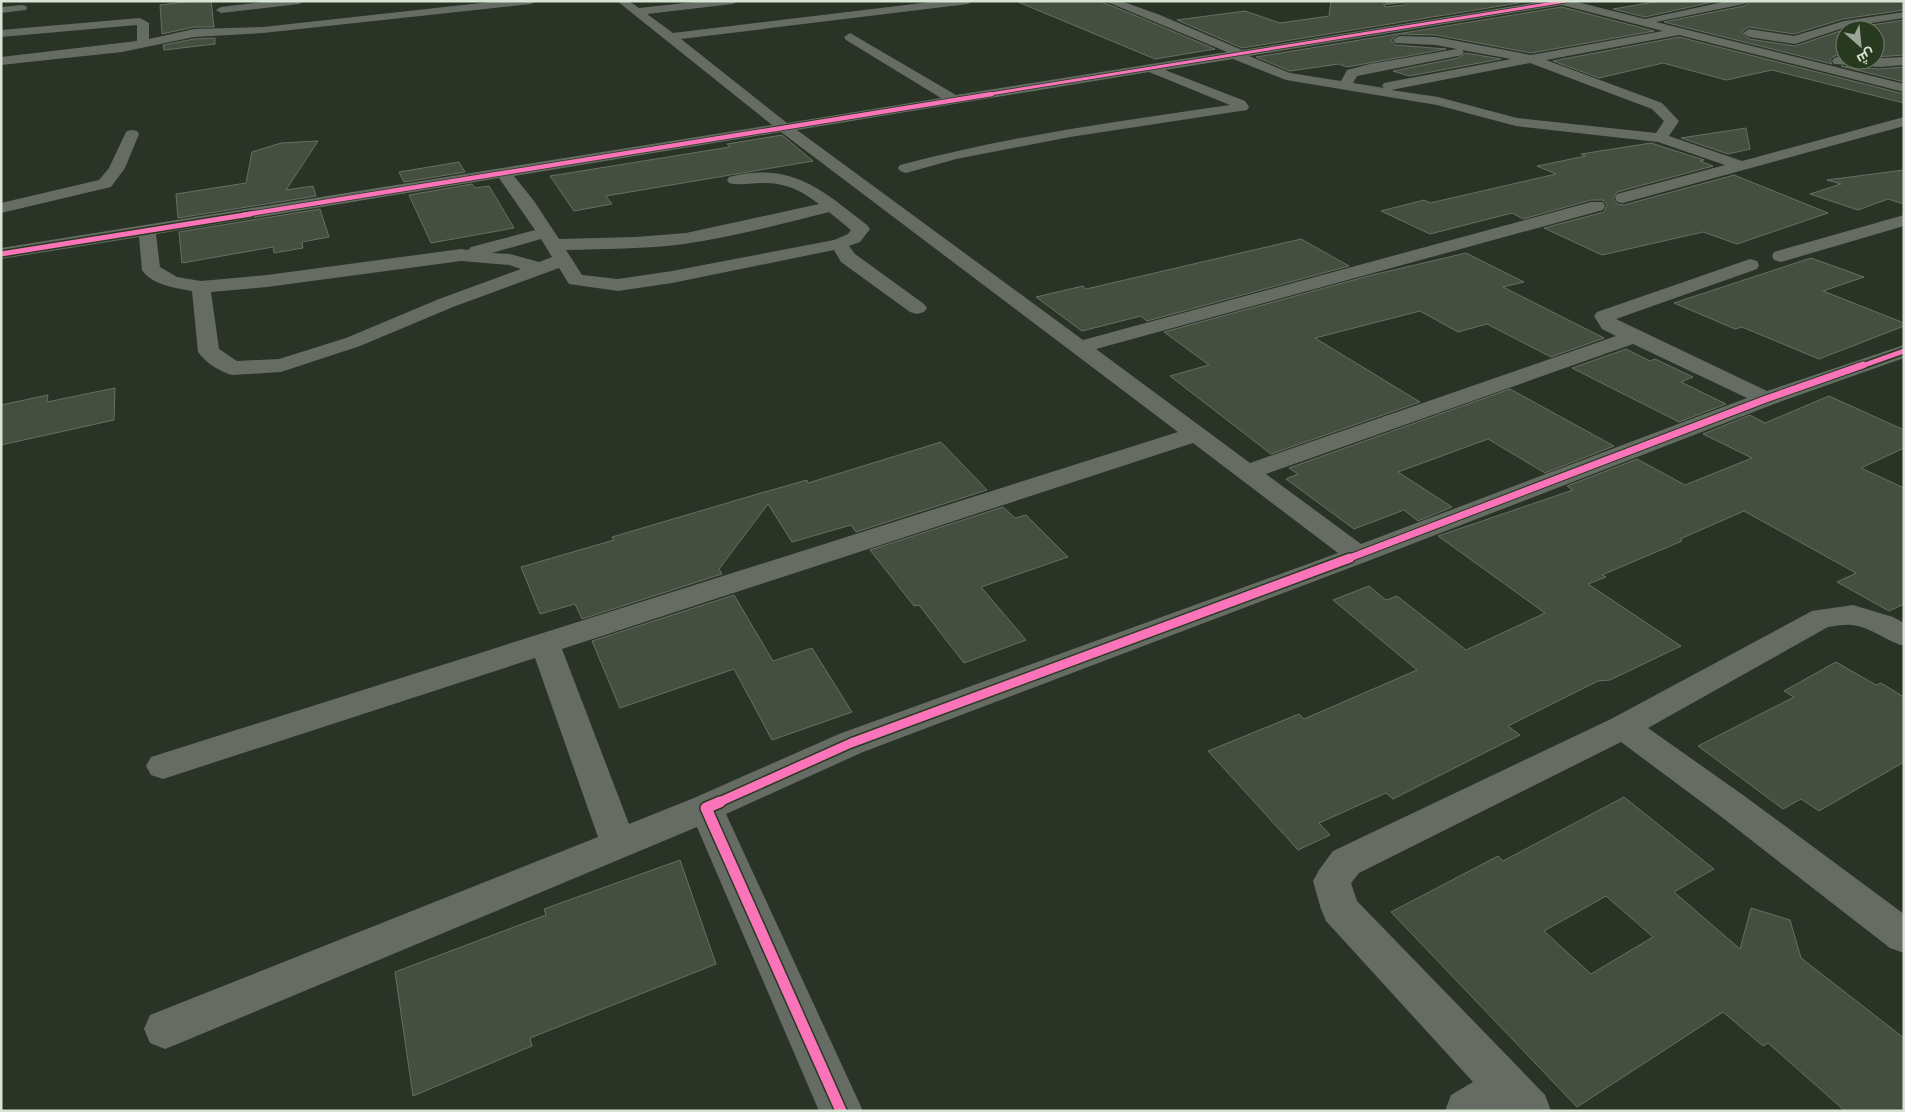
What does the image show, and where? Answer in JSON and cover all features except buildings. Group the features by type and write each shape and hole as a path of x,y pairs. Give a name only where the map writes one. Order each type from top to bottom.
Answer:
{"street":[{"path":"221,10 299,1"},
{"path":"1,61 122,48 194,33 263,30 531,1"},
{"path":"622,1 671,37 785,128 1358,555"},
{"path":"637,12 732,1"},
{"path":"671,37 968,1"},
{"path":"1110,1 1156,17 1232,54 1286,76 1438,101 1523,123 1660,138 1740,165"},
{"path":"1500,1 1524,8"},
{"path":"1642,22 1744,1"},
{"path":"1,254 1232,54 1565,2 1904,88"},
{"path":"263,30 260,12 264,5"},
{"path":"1,10 22,8"},
{"path":"1740,32 1795,40 1844,24 1904,15"},
{"path":"1656,19 1712,28"},
{"path":"1,34 140,21 143,23 143,43"},
{"path":"1367,90 1680,31"},
{"path":"1170,36 1232,54"},
{"path":"850,37 954,100"},
{"path":"1297,54 1407,38 1436,41 1531,59 1657,106 1672,121 1660,138"},
{"path":"1344,87 1352,73 1474,49"},
{"path":"1808,65 1856,60 1898,62"},
{"path":"1848,74 1898,62"},
{"path":"906,168 955,155 1070,133 1242,107 1232,100 1150,68"},
{"path":"1624,198 1904,121"},
{"path":"1,208 105,184 115,174 121,155 132,134"},
{"path":"503,173 528,205 576,280 618,285 672,277 839,244 854,238 861,229 806,187 784,179 735,180"},
{"path":"147,231 151,270 172,282 200,287 267,281 461,255 556,251 685,238 771,221 831,206"},
{"path":"1081,347 1597,206"},
{"path":"1781,256 1904,220"},
{"path":"839,244 848,258 917,308"},
{"path":"200,287 209,352 232,368 281,365 353,342 539,268 556,251"},
{"path":"461,255 510,260 539,268"},
{"path":"1750,265 1604,316 1608,325 1766,399"},
{"path":"1248,472 1633,337"},
{"path":"165,1029 706,808 851,743 1358,555 1766,399 1904,351"},
{"path":"163,766 1197,434"},
{"path":"1467,1111 1517,1098 1340,908 1332,881 1346,862 1623,727 1822,618 1853,615 1883,624 1904,636"},
{"path":"544,643 618,843"},
{"path":"1623,727 1904,936"},
{"path":"706,808 841,1111"}],"cycle path":[{"path":"1,254 1566,1"},
{"path":"841,1111 706,808 851,743 1358,555 1766,399 1904,351"}]}
